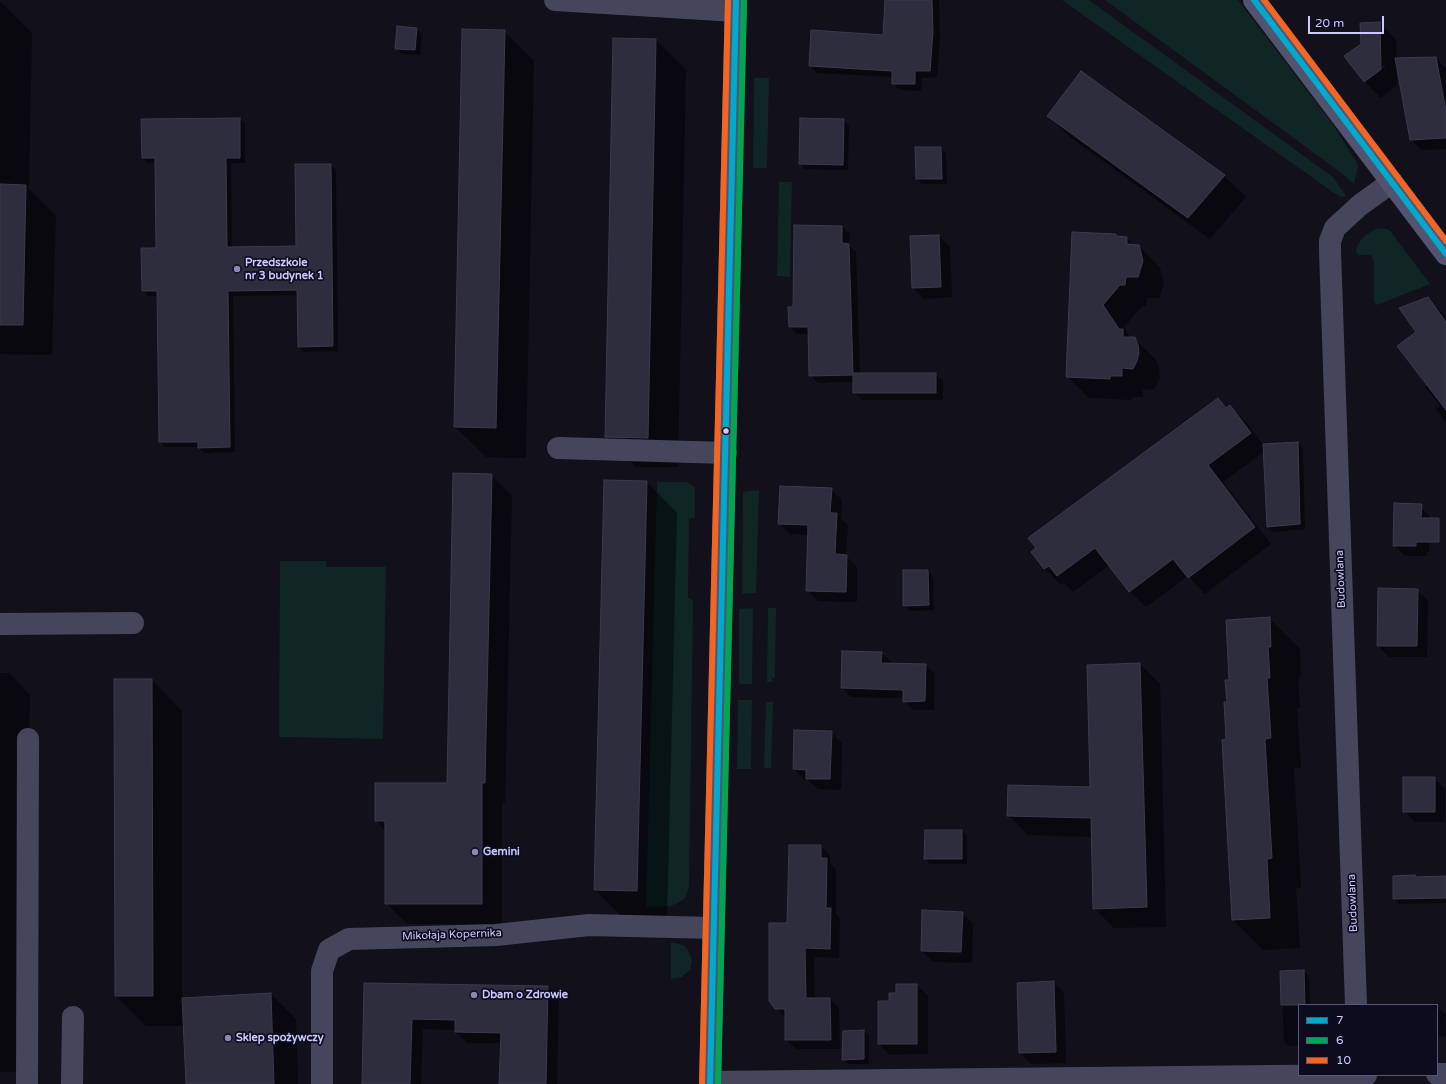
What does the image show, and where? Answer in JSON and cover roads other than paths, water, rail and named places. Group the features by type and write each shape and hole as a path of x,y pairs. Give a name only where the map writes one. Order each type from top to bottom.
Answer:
{"street":[{"path":"555,0 736,5 710,1083 1126,1080 1312,1076"},
{"path":"1254,0 1446,254"},
{"name":"Budowlana","path":"1356,1004 1330,241 1335,228 1360,204 1392,182"},
{"path":"558,448 726,453"},
{"path":"0,624 133,623"},
{"path":"26,1084 28,739"},
{"name":"Mikołaja Kopernika","path":"322,1084 322,971 329,950 349,939 496,935 589,925 714,928"},
{"path":"72,1084 73,1017"}],"place":[{"name":"Przedszkole nr 3 budynek 1","path":"237,269"},
{"name":"Gemini","path":"475,852"},
{"name":"Dbam o Zdrowie","path":"474,995"},
{"name":"Sklep spożywczy","path":"228,1038"}]}
